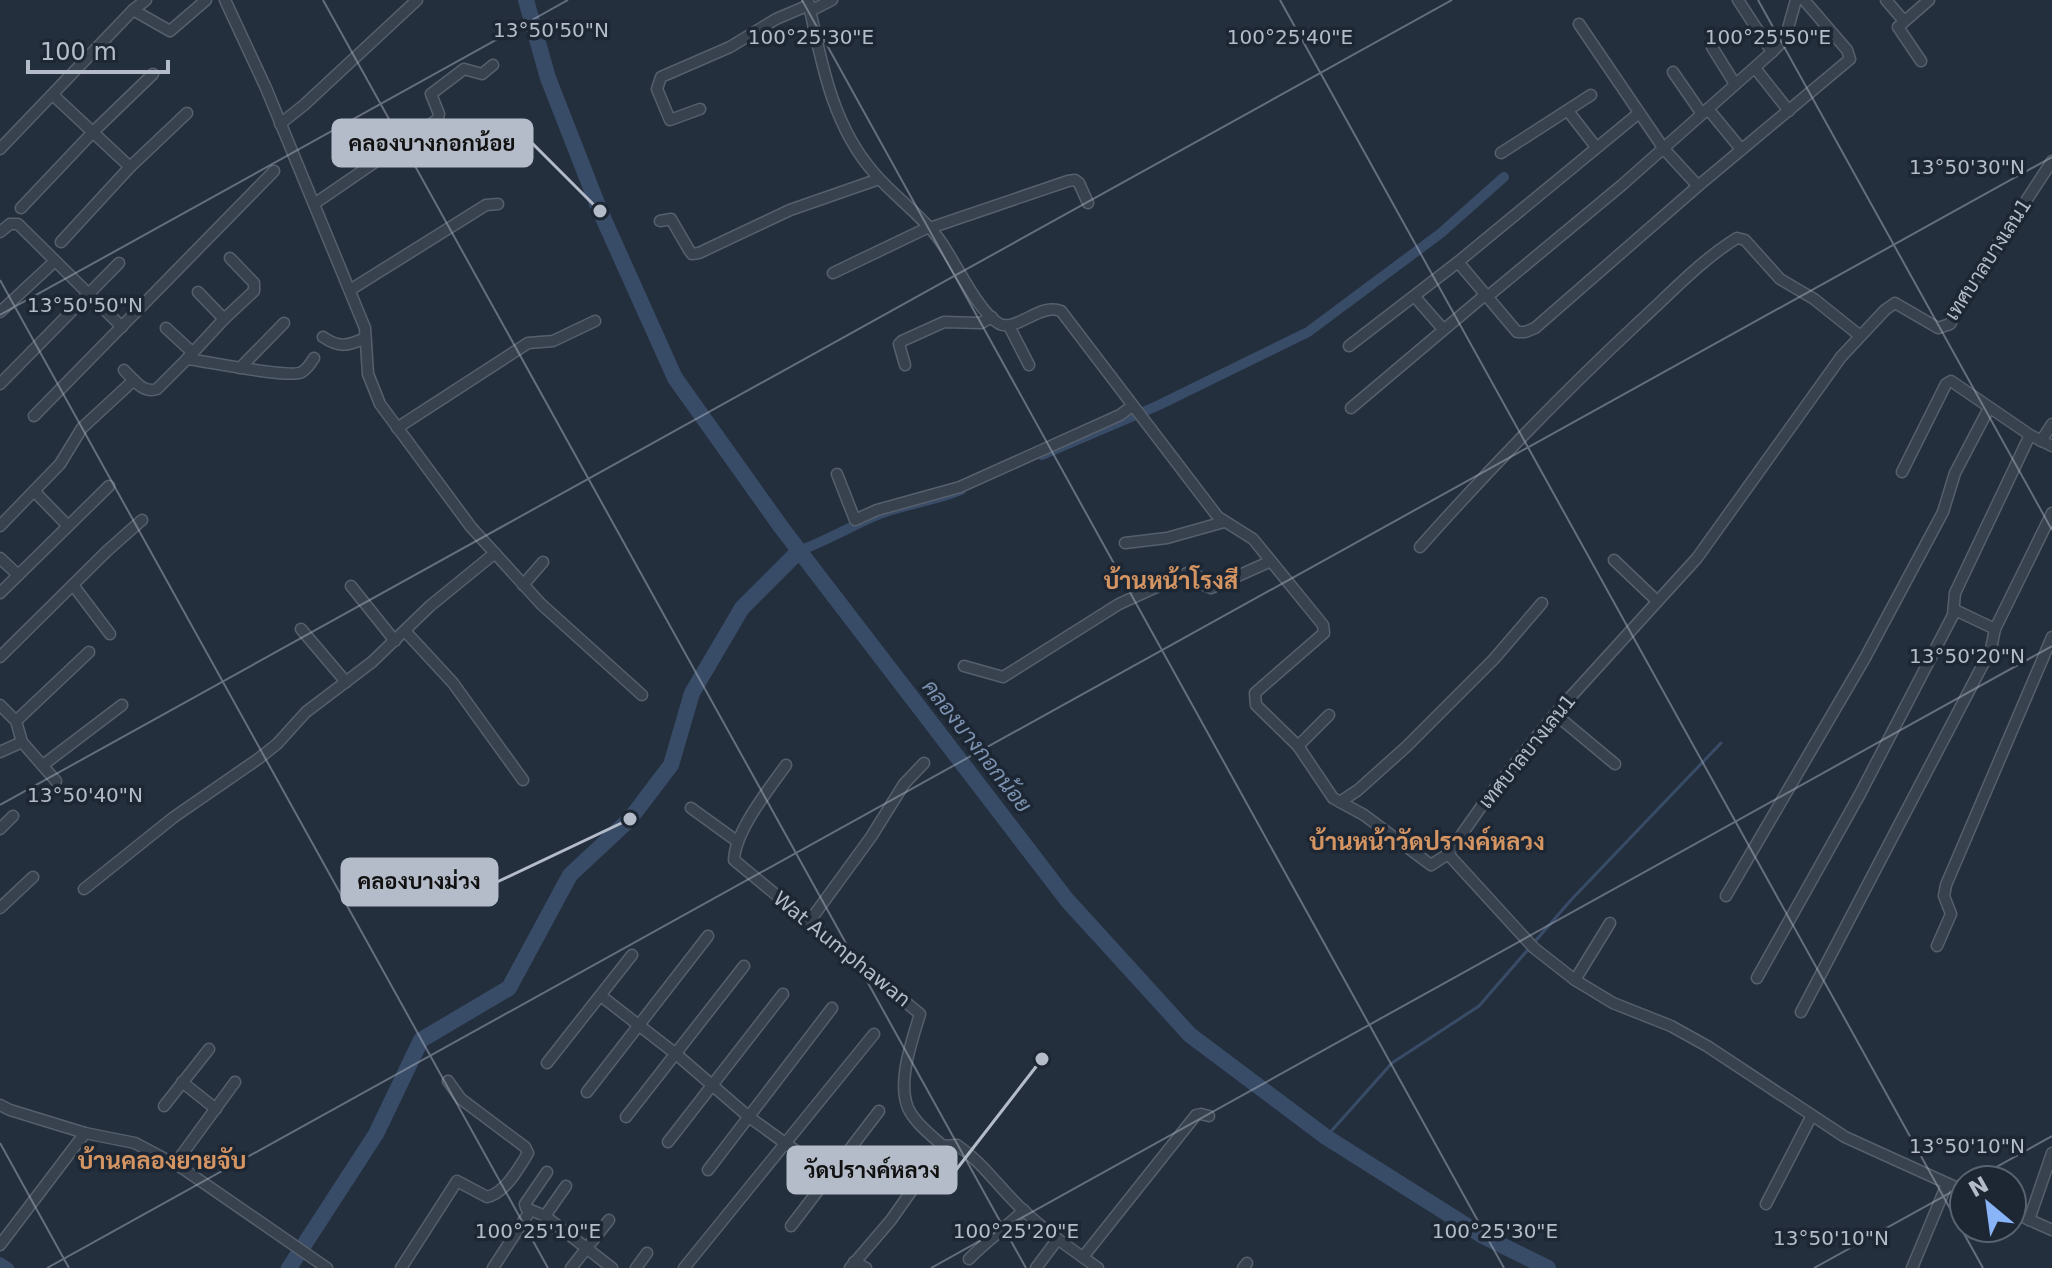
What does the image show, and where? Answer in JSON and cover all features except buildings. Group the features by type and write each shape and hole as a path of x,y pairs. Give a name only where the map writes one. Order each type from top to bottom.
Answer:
{"street":[{"path":"0,149 146,0"},
{"path":"133,10 170,31 206,0"},
{"path":"225,0 365,328 368,374 380,404 443,492 523,585 642,695"},
{"path":"280,124 417,0"},
{"path":"700,109 670,120 657,89 661,77 730,47 776,19 809,5 832,0"},
{"path":"1738,0 1772,52"},
{"path":"1351,408 1664,149 1755,68 1785,39 1796,0"},
{"path":"1458,262 1517,332 1535,328 1850,59 1847,50 1804,0"},
{"path":"1886,0 1904,21"},
{"path":"1921,61 1898,27 1929,0"},
{"path":"809,5 824,73 846,132 879,179 930,228 968,287 992,317 999,324 1009,326 1048,309 1061,311 1224,522 1253,539 1325,629 1310,647 1255,693 1256,705 1298,746 1333,798 1358,811 1431,865 1448,854 1534,948 1575,980 1613,1003 1671,1026 1716,1051 1811,1117 1866,1148 1947,1184 1912,1268"},
{"path":"1579,24 1664,149 1698,186"},
{"path":"1712,47 1735,84"},
{"path":"314,204 438,119 431,94 435,88 464,69 482,74 493,65"},
{"path":"1755,68 1789,111"},
{"path":"1673,72 1705,112 1741,149"},
{"path":"21,208 153,74"},
{"path":"53,95 130,167"},
{"path":"1501,153 1591,95"},
{"path":"1568,111 1596,147"},
{"path":"61,242 130,167 187,113"},
{"path":"1349,346 1415,297 1639,113"},
{"name":"เทศบาลบางเลน1","path":"1448,854 1488,797 1555,714 1697,558 1859,335 1895,303 1938,328 1950,324 1975,279 2052,161"},
{"path":"34,416 274,171"},
{"path":"660,221 671,219 692,254 699,253 790,210 879,179"},
{"path":"833,273 930,228 1068,181 1079,183 1088,203"},
{"path":"350,290 486,205 498,204"},
{"path":"0,232 10,224 18,224 122,327"},
{"path":"1420,547 1571,386 1676,288 1737,238 1745,240 1780,279 1814,299 1859,335"},
{"path":"124,370 145,390 157,389 255,289 254,283 230,258"},
{"path":"0,312 55,261"},
{"path":"0,384 119,263"},
{"path":"198,292 224,319"},
{"path":"1415,297 1443,329"},
{"path":"905,365 899,344 902,341 944,322 981,323 992,317"},
{"path":"397,428 528,343 553,341 595,321"},
{"path":"240,368 284,323"},
{"path":"1009,326 1029,365"},
{"path":"166,328 189,356 240,368 299,374 314,358"},
{"path":"323,337 336,346 365,338"},
{"path":"0,526 60,464 82,428 134,380"},
{"path":"1902,472 1946,384 1951,381 2030,435 2049,444 2052,424"},
{"path":"837,474 855,520 877,510 960,487 1133,407"},
{"path":"1726,896 1865,658 1943,512 1955,473 1989,408"},
{"path":"1757,978 1860,794 1955,610 1955,593 2030,435"},
{"path":"0,593 109,486"},
{"path":"34,491 67,525"},
{"path":"1801,1012 1991,649 1995,629 2052,513"},
{"path":"0,657 142,520"},
{"path":"1125,543 1167,538 1224,522"},
{"path":"84,889 174,817 277,744 306,712 395,641 430,606 495,553"},
{"path":"0,558 18,575"},
{"path":"1614,560 1657,601"},
{"path":"964,666 1003,677 1141,592 1194,570 1204,585 1211,588 1271,561"},
{"path":"523,585 543,562"},
{"path":"73,585 110,634"},
{"path":"351,586 395,641"},
{"path":"1341,803 1406,747 1494,659 1542,603"},
{"path":"1955,610 1995,629"},
{"path":"301,629 346,682"},
{"path":"405,631 453,683 523,780"},
{"path":"1937,946 1951,914 1944,896 1946,885 2052,637"},
{"path":"16,721 89,652"},
{"path":"0,705 16,721 22,742 56,781"},
{"path":"43,765 122,705"},
{"path":"1555,714 1615,764"},
{"path":"1298,746 1329,715"},
{"path":"5,749 22,742"},
{"path":"809,922 871,837 904,784 924,763"},
{"path":"691,808 738,842 786,765"},
{"path":"0,829 13,816"},
{"name":"Wat Aumphawan","path":"738,842 734,849 737,865 920,1014 903,1088 908,1110 943,1146"},
{"path":"0,908 33,877"},
{"path":"1575,980 1610,923"},
{"path":"587,1092 708,936"},
{"path":"547,1063 632,955"},
{"path":"626,1117 744,966"},
{"path":"668,1142 783,994"},
{"path":"601,996 676,1054 749,1117 835,1179"},
{"path":"708,1170 832,1008"},
{"path":"684,1268 874,1034"},
{"path":"164,1106 209,1049"},
{"path":"401,1268 457,1181 487,1197 492,1196 509,1180 528,1153 525,1147 461,1099 448,1081"},
{"path":"182,1082 216,1109"},
{"path":"175,1164 235,1082"},
{"path":"0,1105 85,1133 135,1143 175,1164 325,1266"},
{"path":"791,1226 835,1179 879,1111"},
{"path":"1083,1257 1196,1115 1209,1116"},
{"path":"1766,1204 1811,1117"},
{"path":"0,1245 85,1133"},
{"path":"866,1268 852,1265 891,1220 943,1146 957,1145 978,1160 1024,1210 1057,1240 1098,1268"},
{"path":"2052,1153 2029,1220 2052,1230"},
{"path":"547,1172 525,1204 530,1211 545,1216 612,1268"},
{"path":"545,1216 566,1186"},
{"path":"969,1259 990,1236 1004,1230 1024,1210"},
{"path":"493,1268 530,1211"},
{"path":"571,1268 609,1220"},
{"path":"1036,1268 1057,1240"},
{"path":"636,1268 647,1253"}],"waterway":[{"name":"คลองบางกอกน้อย","path":"526,0 548,78 600,211 675,378 781,527 1067,900 1190,1035 1326,1137 1483,1236 1548,1268"},
{"path":"1042,455 1157,406 1308,332 1441,233 1504,177"},
{"path":"799,551 885,512 961,490"},
{"path":"289,1268 376,1134 421,1040 509,988 570,875 630,819 671,765 692,693 742,608 799,551"},
{"path":"1326,1137 1392,1063 1479,1006 1571,900 1721,743"},
{"path":"0,1262 9,1268"}],"place":[{"name":"คลองบางกอกน้อย","path":"600,211"},
{"name":"คลองบางม่วง","path":"630,819"},
{"name":"วัดปรางค์หลวง","path":"1042,1059"}],"district":[{"name":"บ้านหน้าโรงสี","path":"1171,581"},
{"name":"บ้านหน้าวัดปรางค์หลวง","path":"1427,842"},
{"name":"บ้านคลองยายจับ","path":"162,1161"}]}
